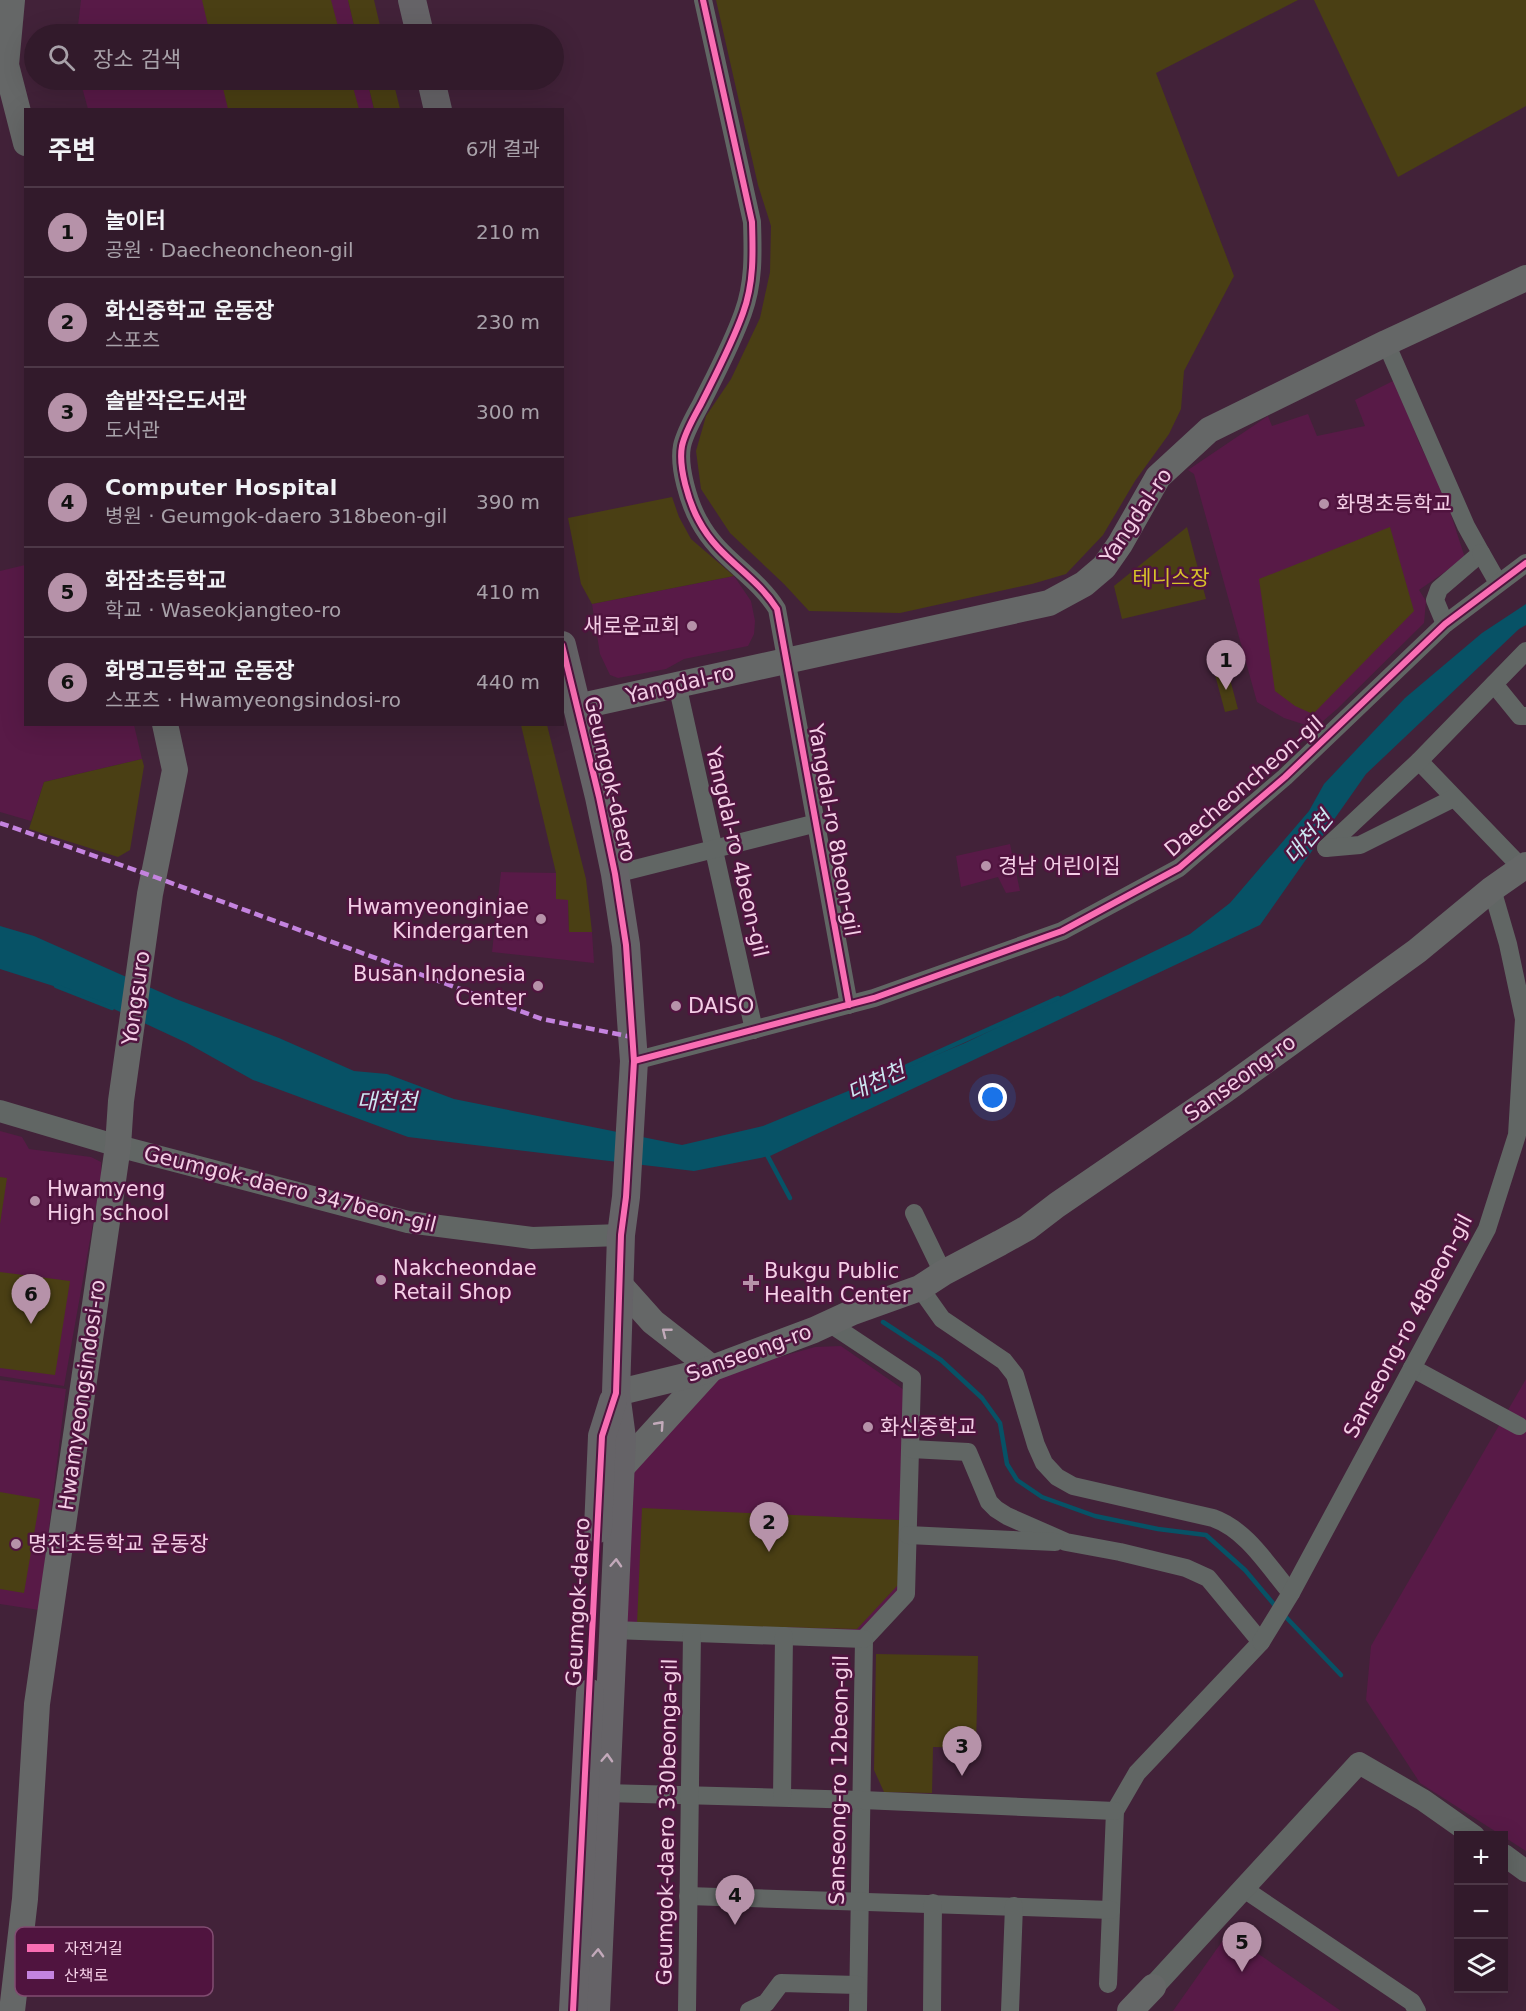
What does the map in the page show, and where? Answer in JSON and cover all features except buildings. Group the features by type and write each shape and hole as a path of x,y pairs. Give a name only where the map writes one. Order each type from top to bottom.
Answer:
{"main road":[{"path":"12,0 3,65 24,136"},
{"path":"412,0 418,24"},
{"path":"433,90 438,108"},
{"name":"Yangdal-ro","path":"577,707 1049,603 1084,584 1104,567 1120,544 1158,477 1209,430 1386,343 1526,278"},
{"name":"Geumgok-daero","path":"564,653 615,874 626,945 634,1063 619,1284 616,1393 622,1438 596,2011"},
{"name":"Yongsuro","path":"121,1101 150,894 175,770 165,726"},
{"name":"Sanseong-ro","path":"616,1393 712,1368 920,1288 943,1273 1027,1228 1057,1205 1179,1123 1417,951 1492,889 1524,867"},
{"name":"Hwamyeongsindosi-ro","path":"22,1927 37,1704 118,1146 121,1101"},
{"path":"619,1284 653,1322 712,1368 621,1468"},
{"name":"Geumgok-daero","path":"573,2011 602,1436 616,1393"},
{"name":"Hwamyeongsindosi-ro","path":"12,2011 15,1985"},
{"path":"1130,2011 1153,1987"}],"street":[{"name":"Yangdal-ro 8beon-gil","path":"703,0 752,222 752,283 729,348 691,423 682,447 684,478 689,500 711,543 767,593 777,609 849,1005"},
{"path":"1386,343 1466,526 1498,583"},
{"path":"1445,624 1435,600 1439,589 1481,553"},
{"name":"Daecheoncheon-gil","path":"634,1063 874,998 1062,932 1179,868 1285,777 1445,624 1526,564"},
{"path":"1454,798 1360,845 1326,848 1419,761 1526,651"},
{"name":"Yangdal-ro 4beon-gil","path":"677,684 754,1030"},
{"path":"1494,684 1520,716 1526,716"},
{"path":"1419,761 1524,867"},
{"path":"615,874 817,823"},
{"name":"Sanseong-ro 48beon-gil","path":"1115,1811 1137,1773 1261,1642 1292,1593 1487,1229 1517,1135 1524,1019 1509,944 1492,889"},
{"name":"Geumgok-daero 347beon-gil","path":"0,1111 118,1146 408,1222 532,1238 621,1235"},
{"path":"914,1213 943,1273"},
{"path":"920,1288 942,1319 1004,1361 1015,1375 1036,1445 1044,1463 1057,1476 1073,1486 1213,1518 1229,1524 1244,1537 1292,1593"},
{"name":"Sanseong-ro 12beon-gil","path":"829,1323 912,1378 906,1594 864,1639 858,2011"},
{"path":"1412,1368 1519,1426"},
{"path":"911,1449 968,1452 989,1502 996,1509 1066,1542"},
{"path":"908,1535 1066,1542 1186,1568 1208,1578 1261,1642"},
{"name":"Geumgok-daero 330beonga-gil","path":"613,1630 864,1639"},
{"name":"Geumgok-daero 330beonga-gil","path":"687,2011 692,1633"},
{"path":"782,1797 784,1636"},
{"path":"1153,1987 1359,1763 1423,1800 1467,1831"},
{"path":"605,1793 782,1797 1115,1811 1108,1984"},
{"path":"1508,1859 1526,1871"},
{"path":"1244,1889 1412,2002 1417,2011"},
{"path":"688,1896 1110,1910"},
{"path":"932,2011 933,1903"},
{"path":"1010,2011 1014,1906"},
{"path":"749,2011 768,2007 781,1983 858,1985"}],"shaded area":[{"path":"81,0 348,0 354,24 78,24"},
{"path":"83,90 369,90 374,108 88,108"},
{"name":"화명초등학교","path":"1395,380 1420,445 1444,493 1465,558 1419,590 1426,601 1424,623 1315,728 1284,718 1257,702 1194,474 1188,470 1268,416 1272,426 1308,414 1317,436 1365,426 1355,400"},
{"path":"24,565 24,726 134,726 142,759 44,782 31,821 0,812 0,571"},
{"path":"734,576 751,601 755,621 754,634 748,646 684,659 666,669 618,678 610,675 600,654 592,604"},
{"name":"경남 어린이집","path":"1010,844 1020,891 1006,893 998,877 961,887 956,856"},
{"path":"501,872 556,873 556,899 568,899 569,931 592,932 594,963 492,952"},
{"path":"0,1131 22,1137 29,1149 91,1157 101,1162 101,1178 64,1386 0,1376"},
{"path":"841,1346 904,1390 902,1590 863,1633 619,1623 628,1477 720,1374 815,1347"},
{"path":"1526,1379 1526,1851 1508,1839 1508,1831 1495,1831 1420,1783 1366,1700 1371,1646"},
{"path":"0,1380 66,1389 39,1610 0,1604"},
{"path":"1228,1933 1341,2011 1173,2011"}],"green space":[{"path":"202,0 331,0 337,24 208,24"},
{"path":"348,0 374,0 380,24 354,24"},
{"path":"716,0 1298,0 1156,73 1234,276 1184,371 1181,409 1169,434 1135,481 1103,535 1066,574 1032,584 900,613 809,611 730,533 701,489 696,451 706,416 731,379 760,318 770,272 771,226 758,185"},
{"path":"1314,0 1526,0 1526,106 1398,177"},
{"path":"223,90 354,90 359,108 228,108"},
{"path":"369,90 395,90 400,108 374,108"},
{"path":"672,497 679,517 691,539 734,576 592,604 581,584 568,518"},
{"name":"테니스장","path":"1187,527 1206,599 1122,619 1114,586"},
{"path":"1390,527 1414,611 1313,714 1295,706 1275,691 1259,579"},
{"path":"1227,668 1238,709 1225,712 1214,671"},
{"path":"521,726 547,726 586,879 592,932 569,932 568,900 556,899 556,873"},
{"path":"142,759 144,766 130,850 118,857 29,829 44,782"},
{"path":"0,1177 7,1178 0,1224"},
{"path":"0,1272 70,1281 55,1375 0,1368"},
{"name":"명진초등학교 운동장","path":"0,1492 40,1499 24,1593 0,1589"},
{"path":"642,1508 899,1520 898,1585 857,1629 637,1624"},
{"path":"876,1654 978,1656 976,1748 933,1747 932,1793 884,1792 874,1770"}],"water":[{"name":"대천천","path":"1526,604 1526,625 1519,629 1366,774 1260,925 770,1156 694,1171 408,1137 253,1080 187,1043 88,997 0,969 0,926 34,936 176,999 279,1038 354,1071 387,1074 454,1099 682,1145 763,1126 965,1043 1190,934 1230,903 1309,811 1324,784 1405,698 1482,633"}],"waterway":[{"name":"대천천","path":"56,986 112,1008"},
{"name":"대천천","path":"907,1066 1058,998"},
{"path":"766,1153 790,1198"},
{"path":"883,1322 941,1360 982,1398 1000,1423 1007,1464 1017,1480 1042,1497 1095,1516 1158,1529 1206,1535 1245,1570 1277,1608"},
{"path":"1283,1614 1341,1675"}],"marked path":[{"path":"0,823 155,877 542,1019 632,1037"}],"cycle path":[{"path":"703,0 752,222 752,257 751,279 743,313 729,348 683,441 681,455 683,474 692,505 707,534 758,586 777,609 849,1005"},
{"path":"634,1061 874,998 1062,931 1179,868 1285,777 1445,624 1526,563"},
{"path":"564,653 615,874 626,945 634,1061 626,1197 621,1235 616,1393 602,1436 573,2011"}],"place":[{"name":"화명초등학교","path":"1324,504"},
{"name":"새로운교회","path":"692,626"},
{"name":"놀이터","path":"1226,690"},
{"name":"경남 어린이집","path":"986,866"},
{"name":"Hwamyeonginjae Kindergarten","path":"541,919"},
{"name":"Busan Indonesia Center","path":"538,986"},
{"name":"DAISO","path":"676,1006"},
{"name":"Hwamyeng High school","path":"35,1201"},
{"name":"Nakcheondae Retail Shop","path":"381,1280"},
{"name":"Bukgu Public Health Center","path":"751,1283"},
{"name":"화명고등학교 운동장","path":"31,1324"},
{"name":"화신중학교","path":"868,1427"},
{"name":"명진초등학교 운동장","path":"16,1544"},
{"name":"화신중학교 운동장","path":"769,1552"},
{"name":"솔밭작은도서관","path":"962,1776"},
{"name":"Computer Hospital","path":"735,1925"},
{"name":"화잠초등학교","path":"1242,1972"}]}
